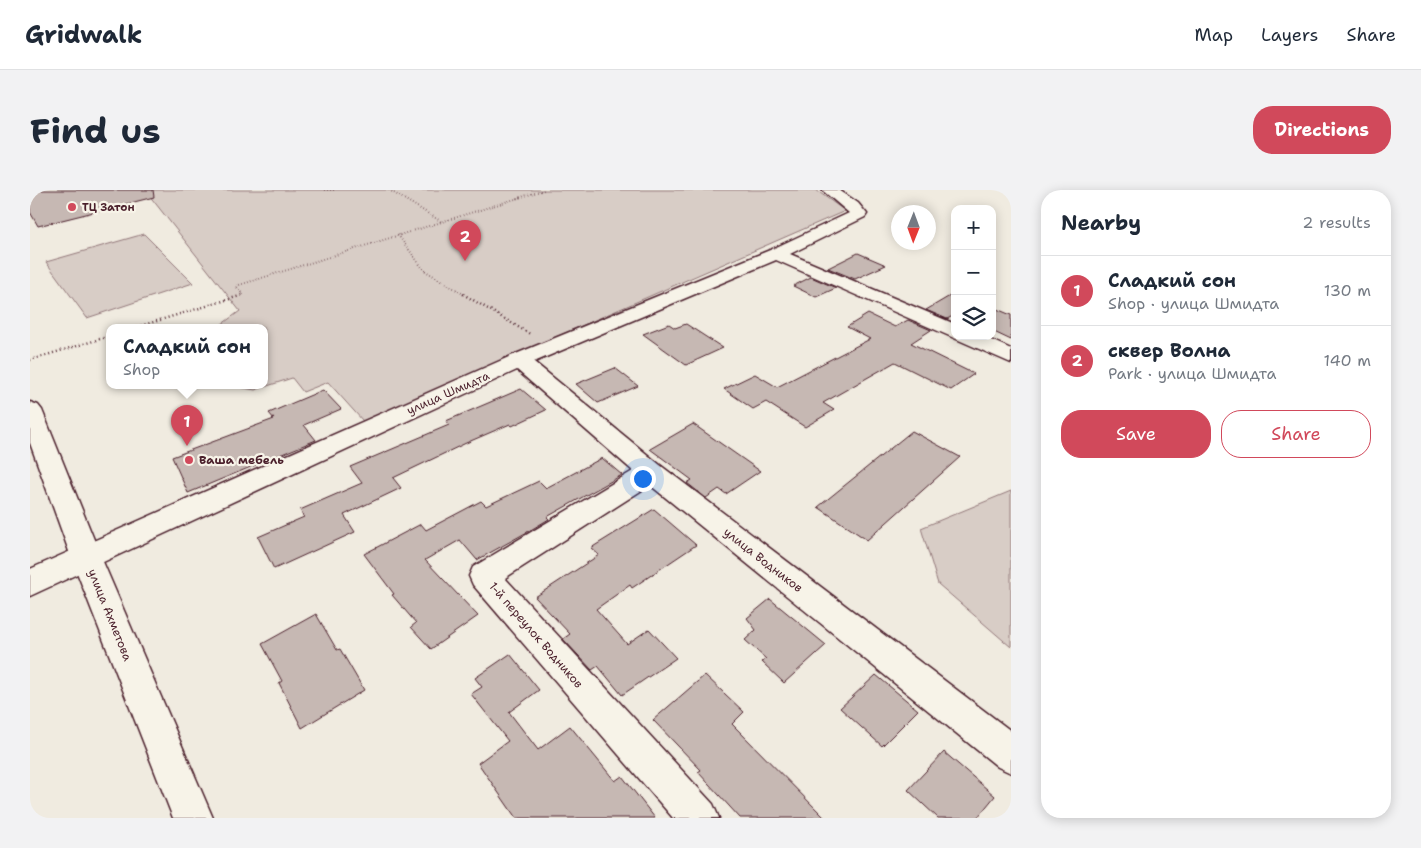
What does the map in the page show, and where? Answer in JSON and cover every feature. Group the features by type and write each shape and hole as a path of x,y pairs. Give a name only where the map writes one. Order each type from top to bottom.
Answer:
{"street":[{"name":"улица Шмидта","path":"30,583 519,361 776,254 859,214 852,206 829,190"},
{"path":"776,254 951,330"},
{"path":"973,340 1011,357"},
{"name":"улица Водников","path":"519,361 651,472 1011,754"},
{"name":"улица Ахметова","path":"30,410 86,557 193,818"},
{"name":"1-й переулок Водников","path":"651,472 484,576 699,818"}],"path":[{"path":"324,190 334,190"},
{"path":"389,190 442,222"},
{"path":"147,324 243,295 236,286 544,190"},
{"path":"398,235 424,270 552,348"},
{"path":"30,360 106,337"}],"shaded area":[{"path":"145,190 816,190 845,211 363,421 328,382 303,392 292,378 268,386 268,324 222,324 240,311"},
{"path":"144,234 193,283 87,318 46,262"},
{"path":"1011,491 1011,647 938,584 921,528"}],"building":[{"name":"ТЦ Затон","path":"30,190 153,190 154,197 38,226 30,212"},
{"path":"858,253 886,265 855,279 828,268"},
{"path":"811,277 836,288 816,297 793,286"},
{"path":"951,295 951,317 947,319 926,310"},
{"path":"996,309 1011,315 1011,340 996,333"},
{"path":"868,314 895,327 908,320 931,330 911,343 974,374 951,390 895,362 823,403 834,410 805,427 766,402 753,409 724,389 755,374 777,387 870,339 847,327"},
{"path":"669,324 675,328 686,324 723,348 686,365 643,334"},
{"path":"615,368 638,386 598,403 576,384"},
{"path":"521,389 546,410 512,426 510,424 466,443 393,478 401,488 344,515 355,532 274,569 258,537 304,517 300,510 362,483 350,467 449,425 446,421"},
{"path":"323,390 341,409 304,425 316,440 188,493 172,457 274,419 269,413"},
{"path":"693,424 760,471 726,494 719,489 706,498 687,483 692,480 650,449"},
{"path":"912,431 960,457 867,540 818,507"},
{"path":"602,458 622,475 547,517 549,519 529,531 477,560 460,540 425,560 478,616 431,649 411,627 416,623 392,595 394,594 364,554 421,524 426,530 481,501 486,506 539,481 546,488"},
{"path":"654,509 696,545 632,588 630,585 596,609 627,644 649,629 676,658 622,695 598,666 592,670 563,639 570,634 535,597 599,555 591,548"},
{"path":"770,599 826,645 784,683 762,662 766,659 745,640 756,630 747,618"},
{"path":"316,614 337,650 340,649 364,690 302,728 279,683 282,681 262,644"},
{"path":"510,654 539,690 509,712 538,750 570,726 615,781 622,776 655,818 516,818 478,763 508,741 471,694 482,687 475,678"},
{"path":"705,675 744,712 732,724 825,818 740,818 698,772 701,770 653,720"},
{"path":"876,675 918,710 882,746 840,708"},
{"path":"944,752 995,796 977,818 938,818 908,790"}],"place":[{"name":"ТЦ Затон","path":"72,207"},
{"name":"сквер Волна","path":"465,261"},
{"name":"Сладкий сон","path":"187,446"},
{"name":"Ваша мебель","path":"189,460"}]}
